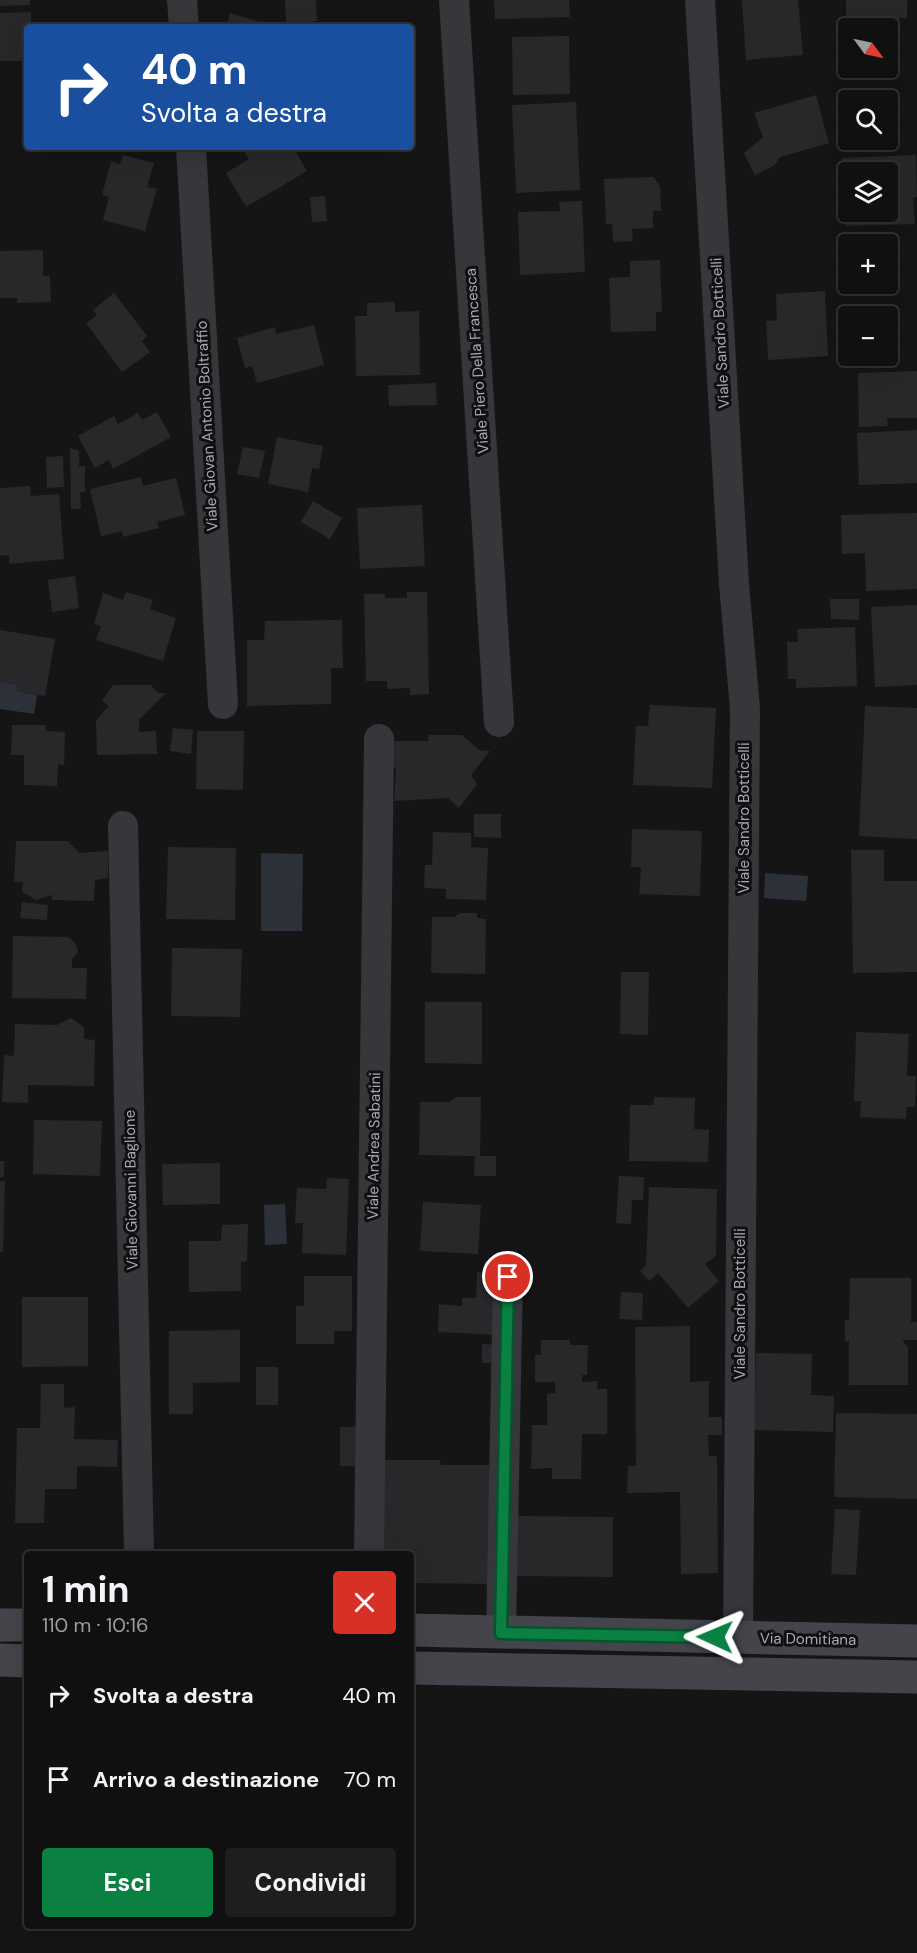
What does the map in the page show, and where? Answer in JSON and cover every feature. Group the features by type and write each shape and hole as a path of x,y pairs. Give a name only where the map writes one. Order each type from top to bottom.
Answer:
{"main road":[{"path":"0,1625 24,1625"},
{"name":"Via Domitiana","path":"414,1630 917,1641"},
{"path":"0,1660 24,1661"},
{"path":"414,1668 917,1677"}],"street":[{"path":"182,0 183,24"},
{"name":"Viale Piero Della Francesca","path":"454,0 499,722"},
{"name":"Viale Sandro Botticelli","path":"700,0 734,585 745,709 738,1638"},
{"name":"Viale Giovan Antonio Boltraffio","path":"190,150 223,704"},
{"name":"Viale Andrea Sabatini","path":"369,1551 379,739"},
{"name":"Viale Giovanni Baglione","path":"123,826 139,1551"},
{"path":"501,1633 508,1277"}],"shaded area":[{"path":"0,682 18,685 17,691 37,695 34,714 0,709"},
{"path":"261,853 303,854 302,931 261,931"},
{"path":"765,873 808,876 806,901 764,898"},
{"path":"285,1204 287,1244 265,1245 264,1205"}],"building":[{"path":"0,0 30,0 30,5 0,6"},
{"path":"285,0 316,0 317,21 286,23"},
{"path":"494,0 569,0 570,17 495,19"},
{"path":"742,0 798,0 803,55 746,60"},
{"path":"846,0 907,0 907,18 846,18"},
{"path":"31,12 31,24 24,24 24,61 0,61 0,13"},
{"path":"230,13 266,24 227,24"},
{"path":"569,36 570,94 513,95 512,37"},
{"path":"816,95 829,143 780,157 775,165 755,175 744,153 763,137 754,113"},
{"path":"576,102 580,190 516,193 512,105"},
{"path":"295,150 307,171 246,207 226,173 249,159 244,151"},
{"path":"123,155 154,163 147,187 157,189 145,231 103,220 109,197 102,195 111,161 120,164"},
{"path":"916,155 917,197 913,198 915,224 845,226 845,222 898,222 898,162 842,162 842,158"},
{"path":"653,177 660,186 661,211 653,211 653,228 632,229 633,241 613,242 612,224 606,224 604,179"},
{"path":"325,196 327,221 312,222 310,197"},
{"path":"582,201 585,272 520,275 518,212 560,211 559,202"},
{"path":"43,250 43,276 50,276 51,302 17,303 17,298 0,298 0,251"},
{"path":"660,260 662,312 656,312 656,331 611,332 609,278 630,277 630,261"},
{"path":"825,291 828,356 768,360 766,321 777,320 776,294"},
{"path":"114,293 147,336 142,341 150,352 122,372 86,323 97,315 93,310"},
{"path":"395,302 395,312 419,311 420,375 356,376 355,316 367,316 367,303"},
{"path":"314,325 324,365 257,383 252,366 245,368 237,338 275,327 276,334"},
{"path":"917,371 917,418 887,418 888,426 859,427 858,373"},
{"path":"436,383 437,405 389,406 388,385"},
{"path":"157,412 171,437 113,469 109,460 95,468 78,436 114,416 118,424 138,413 142,420"},
{"path":"917,430 917,483 859,485 857,433"},
{"path":"277,437 323,446 319,469 312,468 308,492 268,484"},
{"path":"243,447 265,451 259,478 237,474"},
{"path":"70,448 79,451 79,466 85,466 85,492 80,492 81,509 71,509"},
{"path":"63,456 64,487 47,488 46,457"},
{"path":"141,477 143,486 176,478 185,515 157,522 159,528 123,537 122,531 101,536 90,489"},
{"path":"30,486 31,496 59,494 64,559 9,564 9,555 0,556 0,488"},
{"path":"313,501 342,518 330,539 301,522"},
{"path":"422,505 425,566 360,569 357,508"},
{"path":"917,513 917,589 866,591 865,553 842,554 841,515"},
{"path":"75,576 79,608 52,612 48,580"},
{"path":"126,592 153,600 150,609 176,618 163,661 96,640 101,626 94,624 103,593 123,600"},
{"path":"407,592 427,592 429,694 410,695 410,688 387,689 387,681 366,681 364,594 385,594 385,598 407,598"},
{"path":"830,599 859,599 859,620 831,619"},
{"path":"917,605 917,685 875,687 871,607"},
{"path":"342,620 343,668 331,668 331,704 247,706 247,640 264,640 265,621"},
{"path":"855,627 857,686 796,688 796,679 788,679 787,642 798,642 797,629"},
{"path":"0,630 55,639 45,696 16,691 18,685 0,682"},
{"path":"113,685 151,685 158,693 166,693 139,720 139,732 156,731 157,754 97,755 96,720 109,706 102,701"},
{"path":"650,705 716,708 712,788 633,785 636,726 648,726"},
{"path":"865,706 917,708 917,839 859,836"},
{"path":"12,725 46,725 46,731 65,732 64,765 58,764 57,786 24,785 24,755 11,755"},
{"path":"173,728 193,730 191,754 170,751"},
{"path":"197,731 244,731 243,790 196,789"},
{"path":"429,735 462,735 479,750 490,751 471,775 477,784 459,808 448,798 394,801 396,768 387,767 390,741 428,741"},
{"path":"474,814 501,814 501,838 474,837"},
{"path":"632,829 702,831 700,896 639,894 641,867 631,867"},
{"path":"433,832 471,833 471,847 488,848 486,900 446,899 446,889 424,888 425,865 432,865"},
{"path":"16,841 68,841 79,853 108,851 108,878 95,880 94,901 53,900 51,895 36,900 22,892 23,882 14,882"},
{"path":"168,847 236,848 235,920 166,919"},
{"path":"851,850 884,850 884,881 917,881 917,972 853,973"},
{"path":"22,902 48,905 47,920 20,918"},
{"path":"460,913 477,913 477,918 486,919 485,974 431,973 432,917 454,917"},
{"path":"13,936 68,937 76,944 78,952 72,959 72,968 87,968 86,999 12,998"},
{"path":"172,948 242,949 240,1017 171,1016"},
{"path":"621,972 649,972 648,1035 620,1034"},
{"path":"425,1002 482,1002 482,1064 425,1063"},
{"path":"71,1018 84,1027 84,1039 95,1040 94,1086 28,1085 28,1103 2,1102 4,1055 14,1056 15,1024 57,1025"},
{"path":"856,1032 909,1034 907,1076 916,1076 915,1107 907,1107 906,1119 860,1117 861,1101 854,1101"},
{"path":"456,1097 481,1097 480,1156 496,1156 496,1176 474,1176 475,1156 419,1155 420,1102 450,1102"},
{"path":"654,1097 695,1098 694,1129 709,1130 708,1162 629,1161 630,1105 654,1105"},
{"path":"34,1120 102,1121 100,1176 33,1174"},
{"path":"0,1161 4,1161 4,1177 0,1177"},
{"path":"220,1163 220,1204 163,1205 162,1164"},
{"path":"619,1176 644,1177 643,1200 632,1200 631,1224 616,1223"},
{"path":"327,1178 349,1179 346,1255 302,1253 303,1223 295,1223 297,1188 326,1189"},
{"path":"0,1181 5,1181 3,1252 0,1252"},
{"path":"649,1187 717,1189 716,1256 705,1264 719,1281 688,1308 658,1273 649,1281 640,1271 646,1265"},
{"path":"423,1202 481,1205 478,1254 420,1251"},
{"path":"248,1224 247,1261 241,1262 241,1291 189,1292 189,1241 221,1241 222,1225"},
{"path":"484,1261 502,1262 499,1335 438,1332 439,1304 462,1306 462,1298 476,1298 477,1272 484,1273"},
{"path":"304,1276 352,1276 352,1331 334,1331 334,1344 296,1344 296,1306 304,1306"},
{"path":"850,1278 911,1278 911,1322 917,1322 917,1340 902,1340 908,1347 908,1385 849,1385 849,1341 845,1341 845,1320 849,1320"},
{"path":"621,1292 643,1293 642,1320 619,1319"},
{"path":"22,1297 88,1297 88,1366 22,1367"},
{"path":"690,1326 690,1382 709,1381 709,1417 722,1417 722,1435 708,1435 709,1456 717,1456 718,1573 681,1574 680,1492 627,1493 628,1466 636,1466 635,1327"},
{"path":"240,1330 240,1382 193,1383 193,1414 169,1414 169,1331"},
{"path":"541,1340 570,1340 570,1345 588,1345 587,1375 582,1375 582,1382 597,1381 597,1389 607,1389 607,1434 582,1434 581,1479 552,1479 552,1468 531,1469 532,1425 547,1425 547,1394 555,1393 555,1382 535,1382 535,1355 541,1355"},
{"path":"482,1344 497,1345 496,1363 482,1363"},
{"path":"756,1353 812,1354 811,1395 834,1396 833,1432 754,1430"},
{"path":"256,1367 278,1367 278,1405 256,1405"},
{"path":"41,1384 64,1384 64,1408 75,1407 74,1439 118,1440 117,1467 77,1466 77,1489 45,1489 44,1523 15,1523 17,1428 40,1428"},
{"path":"836,1413 917,1414 917,1499 834,1497"},
{"path":"340,1427 357,1427 358,1466 340,1466"},
{"path":"383,1460 439,1460 441,1465 493,1465 492,1584 414,1583 414,1551 382,1551"},
{"path":"835,1509 860,1510 856,1575 831,1574"},
{"path":"516,1516 613,1517 613,1577 515,1576"}],"route":[{"path":"508,1277 501,1633 715,1637"}]}
